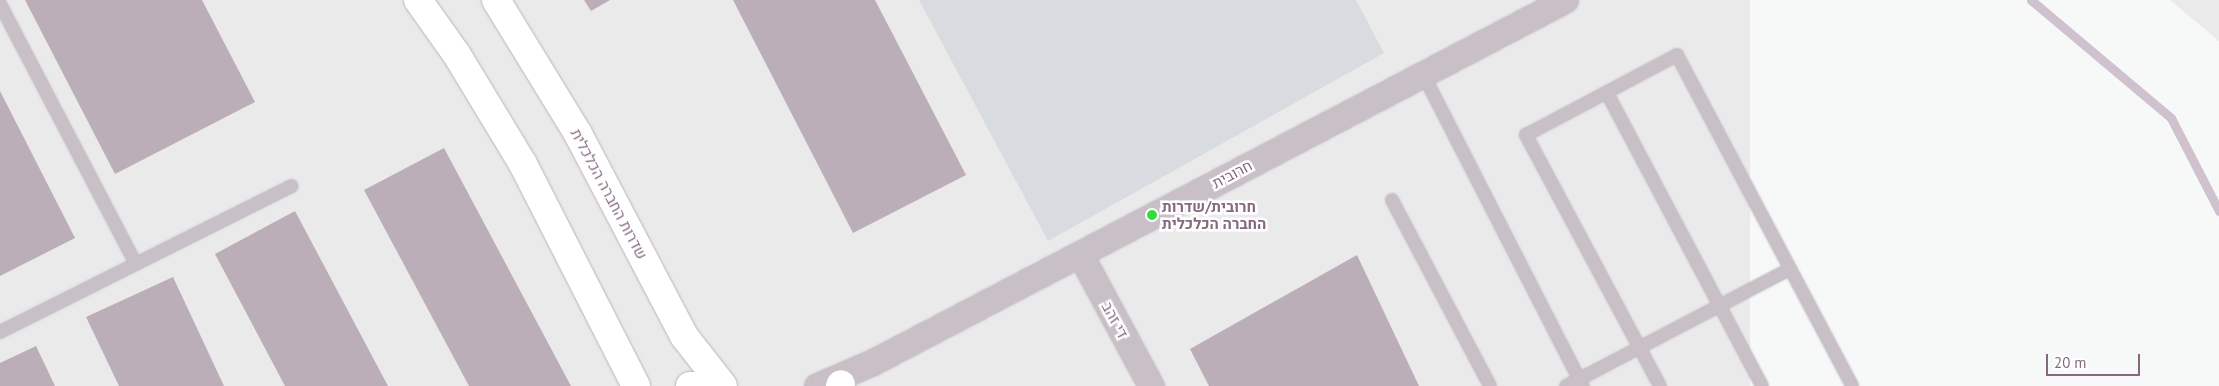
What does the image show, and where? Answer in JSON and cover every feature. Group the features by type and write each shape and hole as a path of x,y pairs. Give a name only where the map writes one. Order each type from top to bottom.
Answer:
{"main road":[{"path":"418,0 457,55 523,164 636,386"},
{"name":"שדרות החברה הכלכלית","path":"496,0 578,134 684,336 721,386"},
{"path":"690,386 721,386"}],"street":[{"name":"חרובית","path":"834,386 873,362 1565,0"},
{"name":"די זהב","path":"1080,254 1151,386"}],"lane":[{"path":"0,4 136,264"},
{"path":"1660,386 1526,135 1677,55 1852,386"},
{"path":"1423,74 1581,382"},
{"path":"1607,93 1762,386"},
{"path":"0,332 292,186"},
{"path":"1392,200 1490,386"},
{"path":"1566,386 1581,382 1640,348 1790,269"}],"shaded area":[{"path":"0,0 1750,0 1750,386 0,386"},
{"path":"919,0 1356,0 1384,53 1048,241"},
{"path":"2170,0 2219,0 2219,41"}],"building":[{"path":"25,0 202,0 255,102 115,174"},
{"path":"584,0 610,0 591,11"},
{"path":"733,0 875,0 966,175 853,233"},
{"path":"0,91 75,238 0,276"},
{"path":"444,148 571,386 469,386 364,190"},
{"path":"295,211 388,386 285,386 215,254"},
{"path":"1357,255 1419,386 1209,386 1190,349"},
{"path":"173,277 224,386 119,386 86,317"},
{"path":"36,346 55,386 0,386 0,363"}],"waterway":[{"path":"2031,0 2171,118 2219,211"}],"place":[{"name":"חרובית/שדרות החברה הכלכלית","path":"1152,215"}]}
